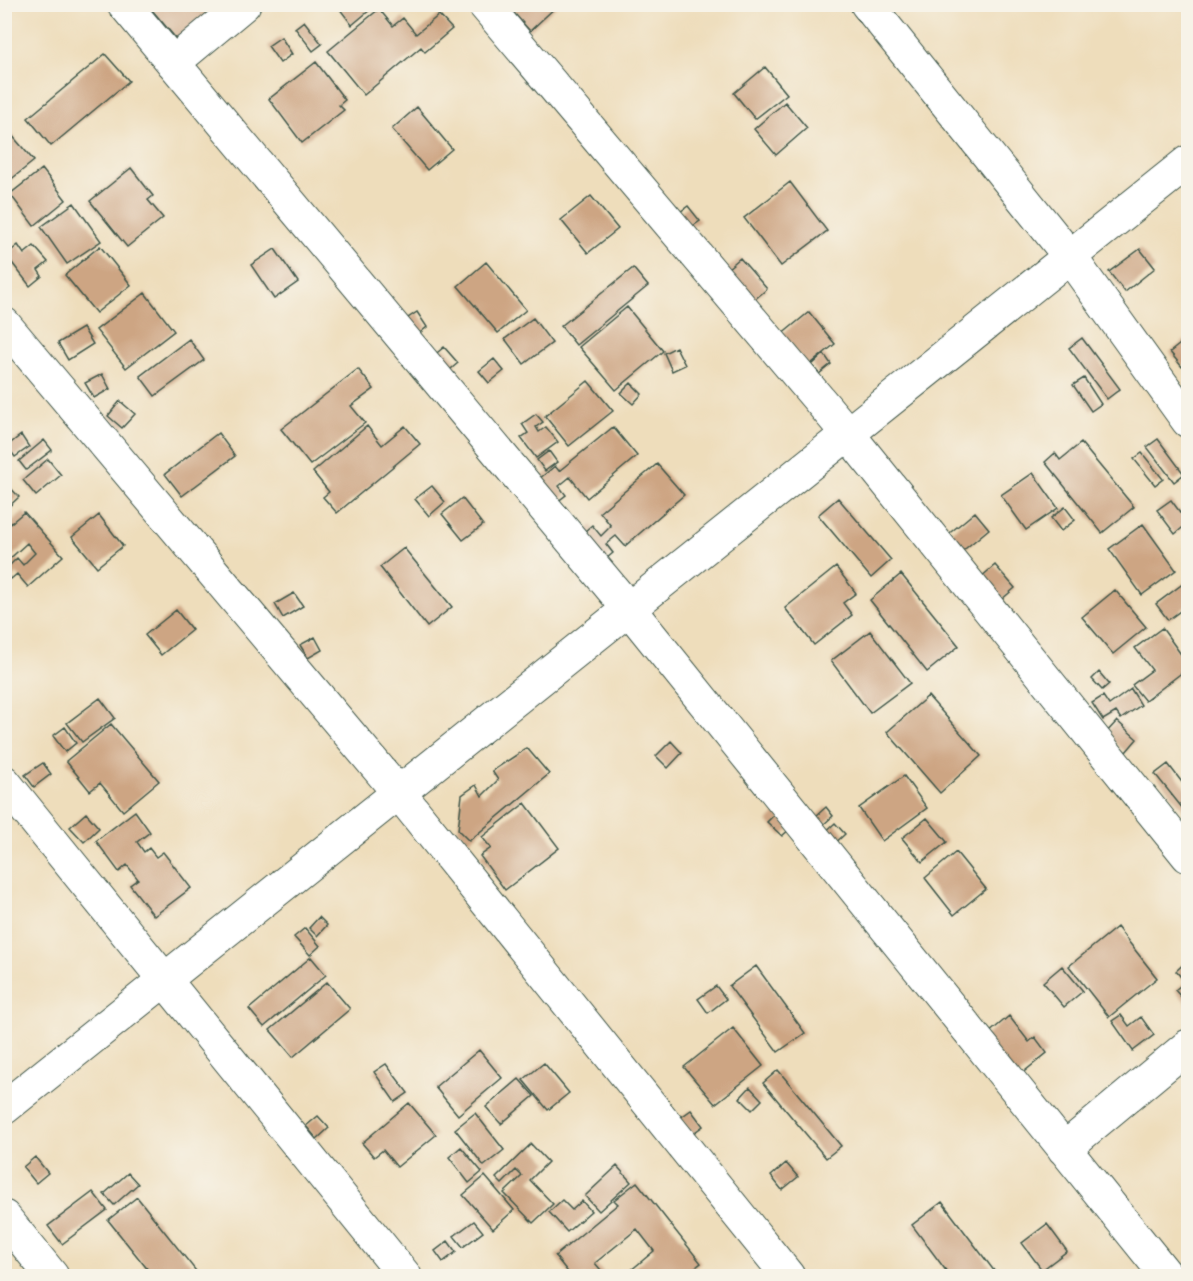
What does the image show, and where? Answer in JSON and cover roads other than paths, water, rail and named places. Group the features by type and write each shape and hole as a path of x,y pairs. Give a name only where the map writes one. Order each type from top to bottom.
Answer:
{"street":[{"path":"124,4 629,609 1167,1276"},
{"path":"172,63 244,4"},
{"path":"484,4 848,434 1188,856"},
{"path":"867,4 1070,257 1188,421"},
{"path":"4,1108 1188,162"},
{"path":"4,324 399,793 788,1276"},
{"path":"4,782 405,1276"},
{"path":"1064,1149 1188,1046"},
{"path":"4,1217 52,1276"}]}
